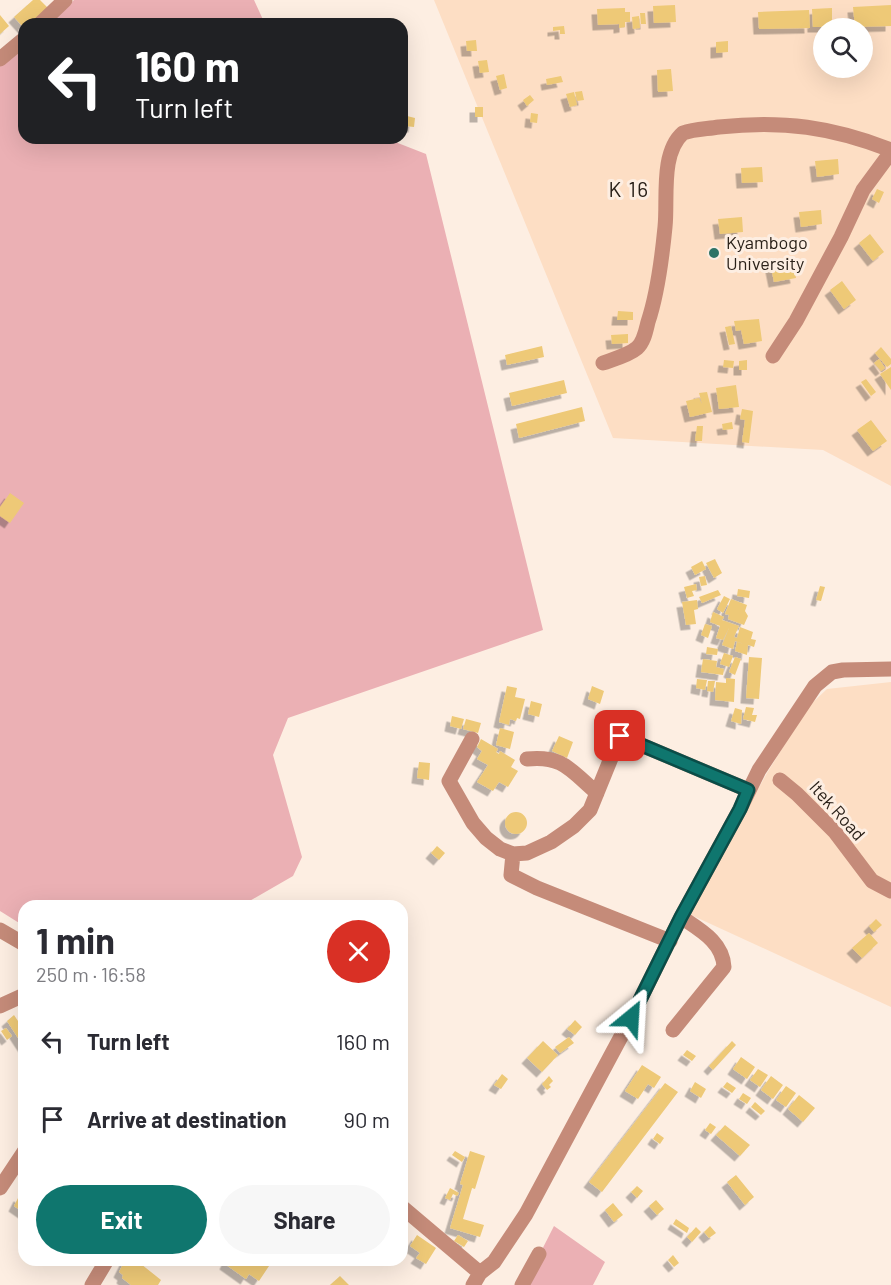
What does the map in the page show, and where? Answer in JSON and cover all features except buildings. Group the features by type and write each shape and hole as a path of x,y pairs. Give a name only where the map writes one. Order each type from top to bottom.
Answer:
{"street":[{"path":"46,18 64,0"},
{"path":"0,59 18,44"},
{"path":"603,363 637,348 646,330 657,283 666,224 665,193 671,155 676,142 683,133 743,124 816,127 843,133 891,151 863,190 841,237 796,321 773,356"},
{"path":"408,1213 477,1279 495,1262 526,1214 631,1018 681,917 759,770 822,678 832,672 843,670 891,669"},
{"path":"472,739 449,781 473,823 486,838 500,849 513,854 527,853 551,842 574,826 590,810 620,736 748,790"},
{"path":"527,759 542,757 561,762 597,793"},
{"name":"Itek Road","path":"780,780 835,832 872,882 891,891"},
{"path":"513,854 511,875 537,888 670,941"},
{"path":"673,1030 724,967 724,958 719,947 681,917"},
{"path":"0,930 18,940"},
{"path":"0,1006 18,997"},
{"path":"0,1188 18,1161"},
{"path":"522,1285 540,1254"},
{"path":"92,1285 103,1266"}],"shaded area":[{"path":"74,0 254,0 262,18 54,18"},
{"name":"Kyambogo University","path":"434,0 891,0 891,486 823,450 613,438"},
{"path":"18,49 18,144 400,144 426,154 543,630 288,718 273,755 302,857 293,876 251,900 18,900 18,922 0,911 0,64"},
{"path":"891,682 891,1007 689,914 767,773 808,707 827,689"},
{"path":"554,1226 605,1262 593,1285 524,1285"}],"place":[{"name":"Kyambogo University","path":"714,253"}],"district":[{"name":"K 16","path":"629,190"}],"route":[{"path":"620,736 748,790 631,1018"}]}
